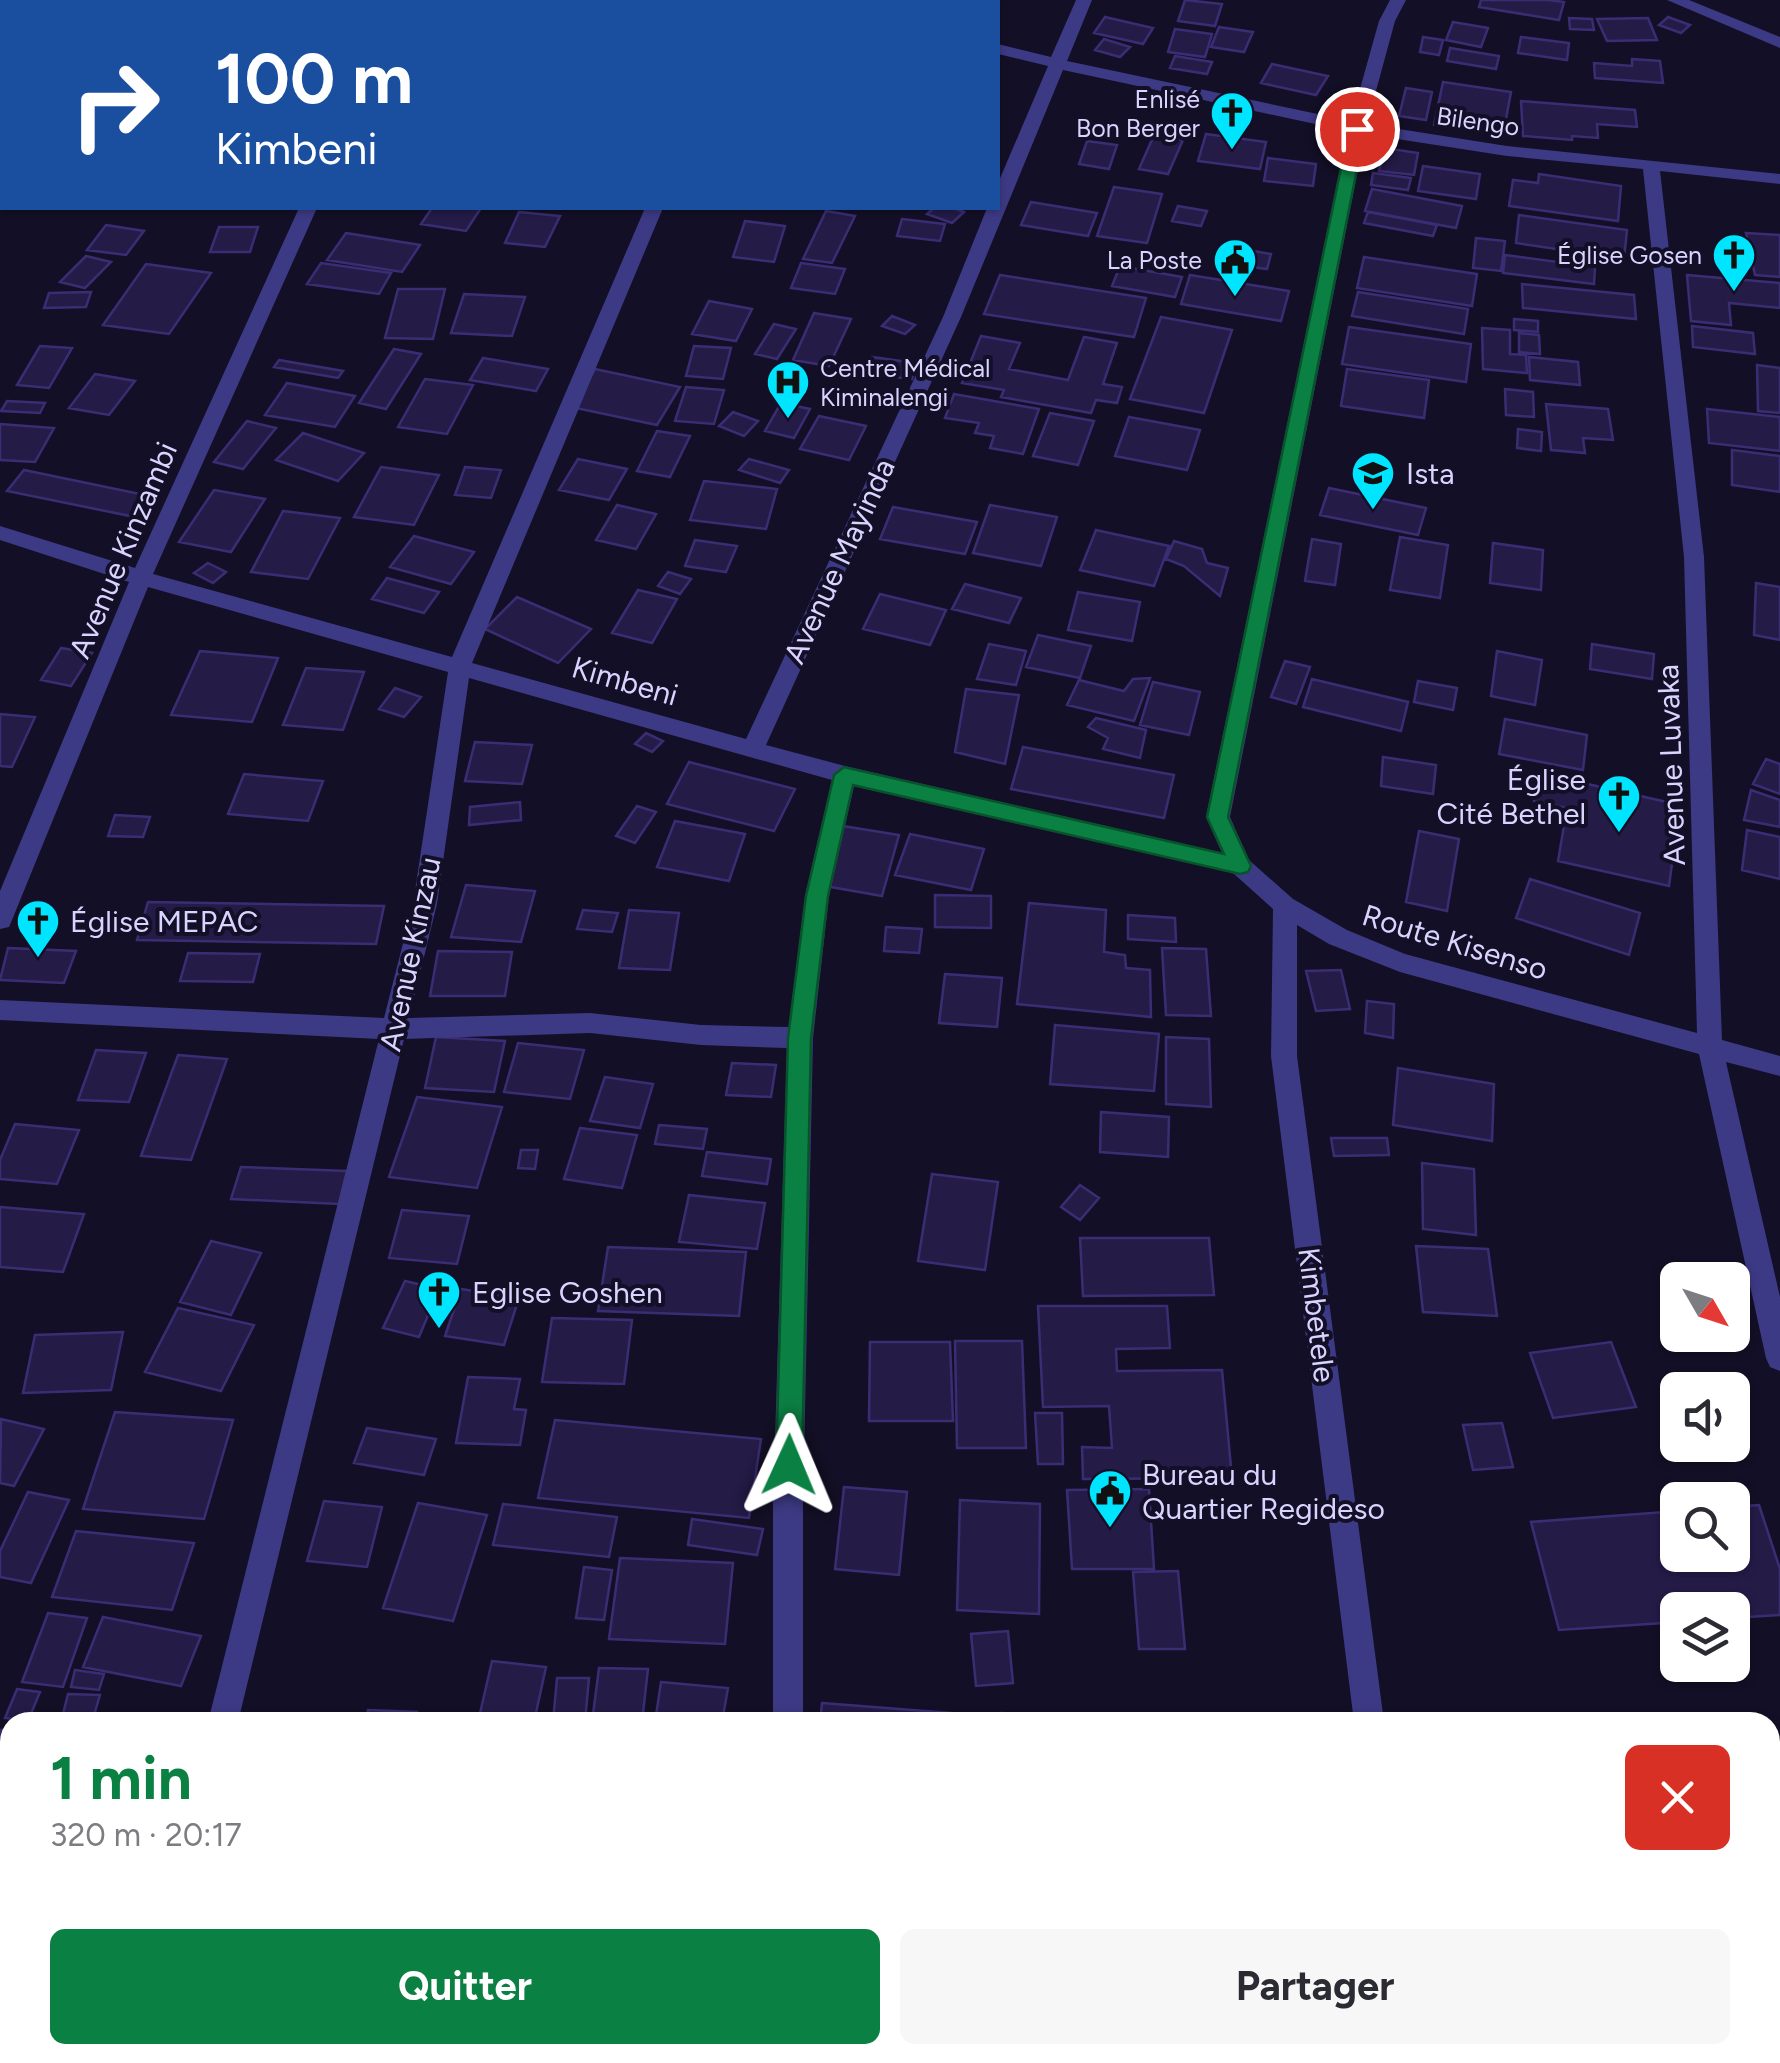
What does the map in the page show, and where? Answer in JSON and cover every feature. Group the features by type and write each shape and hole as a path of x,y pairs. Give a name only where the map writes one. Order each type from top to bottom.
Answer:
{"street":[{"name":"Avenue Mayinda","path":"1000,198 1084,0"},
{"name":"Route Kisenso","path":"1398,0 1387,21 1357,129 1218,817 1240,866 1285,906 1338,937 1400,962 1780,1066"},
{"path":"1675,0 1780,43"},
{"name":"Bilengo","path":"1000,50 1357,129 1510,152 1728,170 1780,179"},
{"name":"Avenue Luvaka","path":"1651,165 1694,557 1710,1046 1780,1358"},
{"name":"Avenue Kinzambi","path":"0,920 141,578 307,210"},
{"name":"Avenue Kinzau","path":"225,1712 425,904 460,666 653,210"},
{"name":"Avenue Mayinda","path":"753,749 952,316 995,210"},
{"name":"Kimbeni","path":"0,533 141,578 844,775 1240,866"},
{"path":"788,1712 788,1504 800,1038 817,896 844,775"},
{"name":"Kimbetele","path":"1285,906 1284,1056 1369,1712"},
{"path":"0,1010 394,1029 590,1023 700,1035 800,1038"}],"building":[{"path":"1185,0 1222,4 1215,26 1178,21"},
{"path":"1481,0 1564,2 1559,20 1479,7"},
{"path":"1105,17 1153,28 1143,44 1094,33"},
{"path":"1668,17 1690,25 1681,33 1659,25"},
{"path":"1569,18 1592,19 1594,30 1570,29"},
{"path":"1648,18 1657,40 1607,41 1597,19"},
{"path":"1453,22 1488,28 1481,47 1446,40"},
{"path":"1219,27 1253,32 1244,52 1211,47"},
{"path":"1175,29 1212,34 1205,57 1168,52"},
{"path":"1423,37 1443,40 1439,55 1420,52"},
{"path":"1521,37 1569,43 1567,60 1518,53"},
{"path":"1104,39 1130,47 1120,57 1095,50"},
{"path":"1450,48 1499,56 1496,69 1447,61"},
{"path":"1175,56 1212,62 1207,74 1170,68"},
{"path":"1632,59 1660,61 1663,83 1595,78 1594,63 1632,66"},
{"path":"1272,64 1328,76 1316,95 1261,83"},
{"path":"1443,82 1511,92 1503,135 1434,125"},
{"path":"1406,88 1432,92 1426,120 1399,116"},
{"path":"1521,101 1635,110 1637,127 1597,124 1598,138 1523,136"},
{"name":"Enlisé Bon Berger","path":"1206,134 1266,142 1260,169 1198,161"},
{"path":"1154,135 1183,140 1168,174 1139,169"},
{"path":"1087,141 1117,145 1109,169 1079,164"},
{"path":"1384,148 1418,153 1414,175 1379,171"},
{"path":"1268,158 1316,164 1313,186 1264,181"},
{"path":"1423,166 1480,174 1476,199 1418,191"},
{"path":"1373,173 1411,178 1408,190 1371,185"},
{"path":"1539,174 1621,186 1618,221 1509,206 1513,180 1538,183"},
{"path":"1114,187 1162,194 1147,243 1097,236"},
{"path":"1372,189 1462,206 1456,228 1365,211"},
{"path":"1031,202 1097,213 1088,236 1021,225"},
{"path":"1178,206 1207,211 1201,226 1172,221"},
{"path":"431,210 480,210 466,231 421,224"},
{"path":"932,210 964,212 952,223 927,214"},
{"path":"826,211 855,216 832,263 803,259"},
{"path":"519,212 560,216 545,247 505,243"},
{"path":"1368,212 1437,225 1433,236 1364,223"},
{"path":"1519,215 1627,230 1624,259 1516,243"},
{"path":"902,219 945,224 940,241 897,236"},
{"path":"745,221 785,226 774,262 733,257"},
{"path":"106,225 144,231 126,255 87,250"},
{"path":"219,227 258,227 250,252 210,252"},
{"path":"346,233 420,245 402,272 327,260"},
{"path":"1746,233 1780,235 1780,277 1755,275"},
{"path":"1476,238 1505,241 1501,271 1473,268"},
{"path":"1242,249 1271,254 1267,269 1237,265"},
{"path":"1505,255 1595,267 1594,284 1503,273"},
{"path":"86,256 111,262 85,288 60,282"},
{"path":"1364,257 1477,274 1472,306 1357,288"},
{"path":"321,263 391,273 379,294 307,284"},
{"path":"801,263 845,269 835,294 791,288"},
{"path":"146,264 211,273 169,334 103,325"},
{"path":"1120,266 1182,277 1175,297 1112,286"},
{"path":"1000,275 1146,298 1134,337 984,314"},
{"name":"La Poste","path":"1190,275 1289,291 1281,321 1181,304"},
{"name":"Église Gosen","path":"1687,275 1780,283 1780,308 1729,303 1731,325 1691,321"},
{"path":"1522,284 1634,295 1636,319 1523,308"},
{"path":"398,289 445,289 433,339 385,338"},
{"path":"91,292 86,307 44,308 49,293"},
{"path":"1358,292 1468,309 1464,334 1352,316"},
{"path":"464,294 525,297 512,336 451,333"},
{"path":"709,301 752,309 736,341 692,334"},
{"path":"814,313 851,319 829,366 793,360"},
{"path":"892,316 915,325 905,334 882,326"},
{"path":"1161,317 1232,330 1204,413 1130,399"},
{"path":"1514,319 1538,321 1538,332 1514,330"},
{"path":"774,324 796,329 777,359 755,354"},
{"path":"1692,326 1753,333 1755,354 1693,347"},
{"path":"1349,327 1471,344 1466,382 1342,364"},
{"path":"1482,328 1510,330 1510,354 1526,355 1527,373 1483,369"},
{"path":"1519,333 1539,335 1540,354 1519,352"},
{"path":"981,336 1020,343 1009,369 1068,380 1084,337 1117,343 1103,384 1122,387 1117,403 1096,400 1091,413 1001,397 1004,390 962,383"},
{"path":"40,346 72,348 49,388 17,385"},
{"path":"694,346 731,348 723,379 686,376"},
{"path":"394,349 421,354 386,409 359,403"},
{"path":"872,357 916,363 912,379 866,374"},
{"path":"1529,357 1578,362 1580,385 1530,380"},
{"path":"483,358 548,369 536,391 470,380"},
{"path":"279,360 343,371 338,378 274,367"},
{"path":"1757,365 1780,368 1780,413 1758,411"},
{"path":"595,369 680,387 657,425 571,407"},
{"path":"1347,369 1429,380 1424,418 1341,406"},
{"path":"95,374 135,381 109,415 69,408"},
{"path":"425,379 473,385 447,434 398,427"},
{"path":"287,383 355,396 335,427 265,415"},
{"path":"686,387 724,390 714,424 675,421"},
{"path":"1505,389 1533,392 1534,417 1506,415"},
{"path":"954,394 1039,409 1023,454 990,448 994,436 975,433 979,423 945,418"},
{"path":"7,401 45,403 40,413 1,411"},
{"name":"Centre Médical Kiminalengi","path":"781,403 810,409 794,438 765,431"},
{"path":"1546,404 1608,409 1613,440 1583,438 1585,453 1551,450"},
{"path":"1707,409 1780,417 1780,451 1709,443"},
{"path":"733,412 758,421 744,436 719,426"},
{"path":"1050,413 1094,421 1078,465 1033,456"},
{"path":"819,416 866,426 849,460 800,449"},
{"path":"1129,417 1200,430 1187,470 1115,456"},
{"path":"247,421 276,428 243,469 214,462"},
{"path":"0,424 54,428 35,462 0,460"},
{"path":"1518,429 1542,432 1541,451 1517,448"},
{"path":"657,431 690,436 670,477 637,471"},
{"path":"303,433 364,453 338,481 276,460"},
{"path":"1732,450 1780,456 1780,492 1732,485"},
{"path":"578,459 627,469 609,500 559,490"},
{"path":"749,459 789,470 780,483 739,470"},
{"path":"381,467 439,475 414,525 354,517"},
{"path":"465,467 501,470 491,498 455,495"},
{"path":"24,470 150,496 135,517 7,491"},
{"path":"704,481 777,489 766,529 690,520"},
{"name":"Ista","path":"1329,488 1426,508 1418,535 1320,515"},
{"path":"214,490 265,499 231,552 179,542"},
{"path":"617,505 656,514 636,549 596,540"},
{"path":"990,505 1057,517 1041,566 973,553"},
{"path":"893,507 977,522 965,554 880,539"},
{"path":"283,511 340,518 308,579 251,572"},
{"path":"1096,530 1169,546 1154,586 1080,570"},
{"path":"414,536 474,552 451,584 390,567"},
{"path":"1400,537 1448,545 1440,598 1390,590"},
{"path":"1312,539 1341,544 1335,585 1305,581"},
{"path":"695,540 737,546 726,572 685,566"},
{"path":"1174,541 1202,549 1207,563 1228,568 1220,596 1184,566 1166,559"},
{"path":"1493,543 1543,550 1541,590 1490,583"},
{"path":"208,563 226,572 213,583 194,573"},
{"path":"668,572 691,579 680,594 658,586"},
{"path":"387,578 439,592 424,613 372,599"},
{"path":"1756,583 1780,587 1780,640 1754,635"},
{"path":"965,584 1021,598 1009,623 952,609"},
{"path":"638,590 677,599 652,643 612,633"},
{"path":"1078,592 1140,602 1132,641 1068,630"},
{"path":"880,594 946,610 930,645 863,629"},
{"path":"517,597 591,629 558,663 485,629"},
{"path":"1038,635 1091,646 1080,678 1026,667"},
{"path":"989,644 1026,651 1016,685 977,679"},
{"path":"1592,644 1654,654 1652,679 1590,669"},
{"path":"61,648 92,653 71,686 41,680"},
{"path":"200,651 278,658 252,722 171,715"},
{"path":"1497,651 1542,660 1535,705 1491,696"},
{"path":"1285,661 1310,667 1296,704 1271,697"},
{"path":"306,668 364,672 343,730 283,725"},
{"path":"1150,678 1134,721 1067,705 1079,680 1124,691 1133,679"},
{"path":"1312,679 1408,702 1401,731 1303,707"},
{"path":"1418,681 1457,688 1453,710 1414,702"},
{"path":"1153,682 1200,692 1189,735 1140,725"},
{"path":"395,688 421,697 404,717 379,709"},
{"path":"966,689 1019,695 1005,764 955,752"},
{"path":"0,714 35,717 12,767 0,766"},
{"path":"1096,718 1146,730 1140,758 1103,749 1108,738 1088,727"},
{"path":"1505,719 1587,735 1583,770 1499,754"},
{"path":"646,733 663,741 652,752 635,744"},
{"path":"475,742 532,745 522,784 465,781"},
{"path":"1023,747 1174,775 1164,818 1011,789"},
{"path":"1383,757 1436,765 1433,794 1381,786"},
{"path":"1766,759 1780,764 1780,794 1753,784"},
{"path":"689,762 795,789 774,831 667,804"},
{"name":"Église Cité Bethel","path":"1539,773 1680,805 1669,886 1558,861 1567,808 1534,801"},
{"path":"244,774 323,781 308,821 228,814"},
{"path":"1751,790 1780,800 1780,827 1744,820"},
{"path":"520,802 521,820 469,825 470,807"},
{"path":"637,806 656,812 635,843 616,836"},
{"path":"115,815 150,817 143,837 108,836"},
{"path":"675,821 745,834 729,881 657,867"},
{"path":"843,826 899,835 882,896 825,886"},
{"path":"1747,830 1780,837 1780,879 1742,870"},
{"path":"1419,831 1459,839 1447,911 1406,902"},
{"path":"910,834 984,849 971,890 895,875"},
{"path":"1530,879 1640,913 1629,955 1516,918"},
{"path":"466,885 535,891 521,942 451,937"},
{"path":"935,895 991,896 991,928 935,927"},
{"path":"148,902 384,906 376,944 137,940"},
{"path":"1029,903 1106,910 1104,952 1125,955 1126,968 1150,970 1151,1017 1017,1004"},
{"path":"583,910 618,913 612,932 577,929"},
{"path":"629,910 679,913 670,970 619,968"},
{"path":"1128,915 1175,918 1176,942 1128,939"},
{"path":"886,927 922,929 919,953 884,951"},
{"name":"Église MEPAC","path":"8,948 76,951 64,983 0,980"},
{"path":"1162,948 1206,949 1211,1016 1166,1015"},
{"path":"438,951 512,952 505,996 430,996"},
{"path":"188,953 260,954 253,982 180,981"},
{"path":"1341,970 1350,1009 1316,1011 1306,971"},
{"path":"945,974 1002,978 997,1027 939,1023"},
{"path":"1367,1001 1394,1004 1393,1038 1365,1033"},
{"path":"1055,1025 1159,1034 1154,1091 1050,1084"},
{"path":"436,1037 505,1041 494,1092 425,1088"},
{"path":"1166,1037 1209,1039 1211,1107 1166,1104"},
{"path":"518,1043 584,1050 570,1099 504,1092"},
{"path":"96,1050 146,1053 129,1102 78,1100"},
{"path":"178,1055 227,1059 191,1160 141,1156"},
{"path":"732,1063 776,1065 771,1097 726,1095"},
{"path":"1398,1068 1494,1084 1492,1141 1393,1125"},
{"path":"605,1077 653,1084 640,1128 590,1121"},
{"path":"417,1097 502,1107 477,1188 389,1177"},
{"path":"1101,1112 1169,1117 1168,1157 1100,1152"},
{"path":"15,1124 79,1130 57,1184 0,1179 0,1160"},
{"path":"659,1125 707,1129 703,1149 655,1144"},
{"path":"580,1128 637,1135 622,1188 564,1179"},
{"path":"1331,1138 1387,1138 1389,1155 1334,1156"},
{"path":"521,1150 538,1150 535,1169 518,1168"},
{"path":"707,1152 771,1159 767,1184 702,1176"},
{"path":"1422,1163 1474,1169 1476,1235 1423,1229"},
{"path":"241,1167 347,1171 339,1204 231,1199"},
{"path":"932,1174 998,1182 985,1270 918,1261"},
{"path":"1080,1185 1099,1198 1080,1220 1061,1207"},
{"path":"689,1195 765,1203 757,1249 679,1242"},
{"path":"0,1207 84,1214 63,1272 0,1267"},
{"path":"402,1210 469,1216 457,1264 389,1258"},
{"path":"1080,1238 1209,1238 1214,1295 1083,1296"},
{"path":"211,1241 261,1253 231,1315 180,1302"},
{"path":"1416,1246 1488,1249 1497,1316 1423,1312"},
{"path":"608,1247 746,1252 739,1316 598,1311"},
{"path":"405,1281 439,1289 419,1337 383,1328"},
{"path":"461,1289 519,1298 504,1345 445,1336"},
{"path":"1038,1306 1167,1306 1170,1348 1116,1349 1117,1371 1222,1370 1232,1478 1083,1479 1082,1447 1112,1448 1109,1406 1043,1407"},
{"path":"178,1308 254,1325 221,1391 145,1372"},
{"path":"552,1318 632,1320 624,1384 542,1382"},
{"path":"123,1332 111,1390 23,1393 35,1335"},
{"path":"955,1341 1022,1341 1026,1448 957,1448"},
{"path":"870,1342 950,1342 953,1421 869,1421"},
{"path":"1611,1342 1636,1407 1553,1418 1530,1353"},
{"path":"468,1377 520,1379 514,1409 526,1410 520,1445 456,1443"},
{"path":"115,1412 233,1420 204,1519 83,1509"},
{"path":"1035,1413 1062,1413 1063,1464 1038,1464"},
{"path":"1,1419 44,1429 14,1486 0,1483"},
{"path":"555,1420 761,1439 749,1518 538,1498"},
{"path":"1502,1423 1513,1467 1473,1470 1463,1425"},
{"path":"367,1428 436,1439 424,1475 354,1463"},
{"path":"844,1487 907,1492 899,1575 835,1569"},
{"name":"Bureau du Quartier Regideso","path":"1149,1489 1154,1569 1072,1569 1067,1490"},
{"path":"28,1492 69,1500 31,1583 0,1577 0,1551"},
{"path":"960,1500 1040,1504 1039,1614 957,1610"},
{"path":"324,1501 382,1507 367,1567 307,1561"},
{"path":"418,1503 487,1515 453,1621 383,1608"},
{"path":"503,1504 617,1517 609,1557 493,1545"},
{"path":"1759,1505 1780,1569 1780,1615 1750,1617 1750,1592 1660,1592 1660,1623 1559,1630 1531,1522 1660,1512 1660,1572 1750,1572 1750,1506"},
{"path":"692,1519 763,1529 757,1555 688,1545"},
{"path":"76,1531 194,1543 172,1610 52,1597"},
{"path":"620,1558 733,1563 725,1644 609,1639"},
{"path":"584,1567 612,1570 604,1620 576,1618"},
{"path":"1178,1571 1185,1649 1139,1649 1133,1572"},
{"path":"48,1613 87,1618 63,1687 22,1682"},
{"path":"103,1617 201,1636 181,1686 83,1667"},
{"path":"1008,1631 1013,1683 976,1686 971,1634"},
{"path":"492,1661 546,1667 536,1712 480,1712"},
{"path":"599,1668 648,1669 643,1712 593,1712"},
{"path":"75,1670 104,1674 99,1690 71,1687"},
{"path":"557,1678 589,1678 586,1712 554,1712"},
{"path":"661,1682 728,1688 724,1712 656,1712"},
{"path":"17,1689 40,1692 32,1712 7,1712"},
{"path":"68,1694 100,1695 95,1712 64,1712"},
{"path":"822,1703 938,1712 821,1712"}],"place":[{"name":"Enlisé Bon Berger","path":"1232,151"},
{"name":"Église Gosen","path":"1734,293"},
{"name":"La Poste","path":"1235,298"},
{"name":"Centre Médical Kiminalengi","path":"788,420"},
{"name":"Ista","path":"1373,511"},
{"name":"Église Cité Bethel","path":"1619,834"},
{"name":"Église MEPAC","path":"38,959"},
{"name":"Eglise Goshen","path":"439,1330"},
{"name":"Bureau du Quartier Regideso","path":"1110,1529"}],"route":[{"path":"789,1465 800,1038 817,896 844,775 1240,866 1218,817 1357,129"}]}
